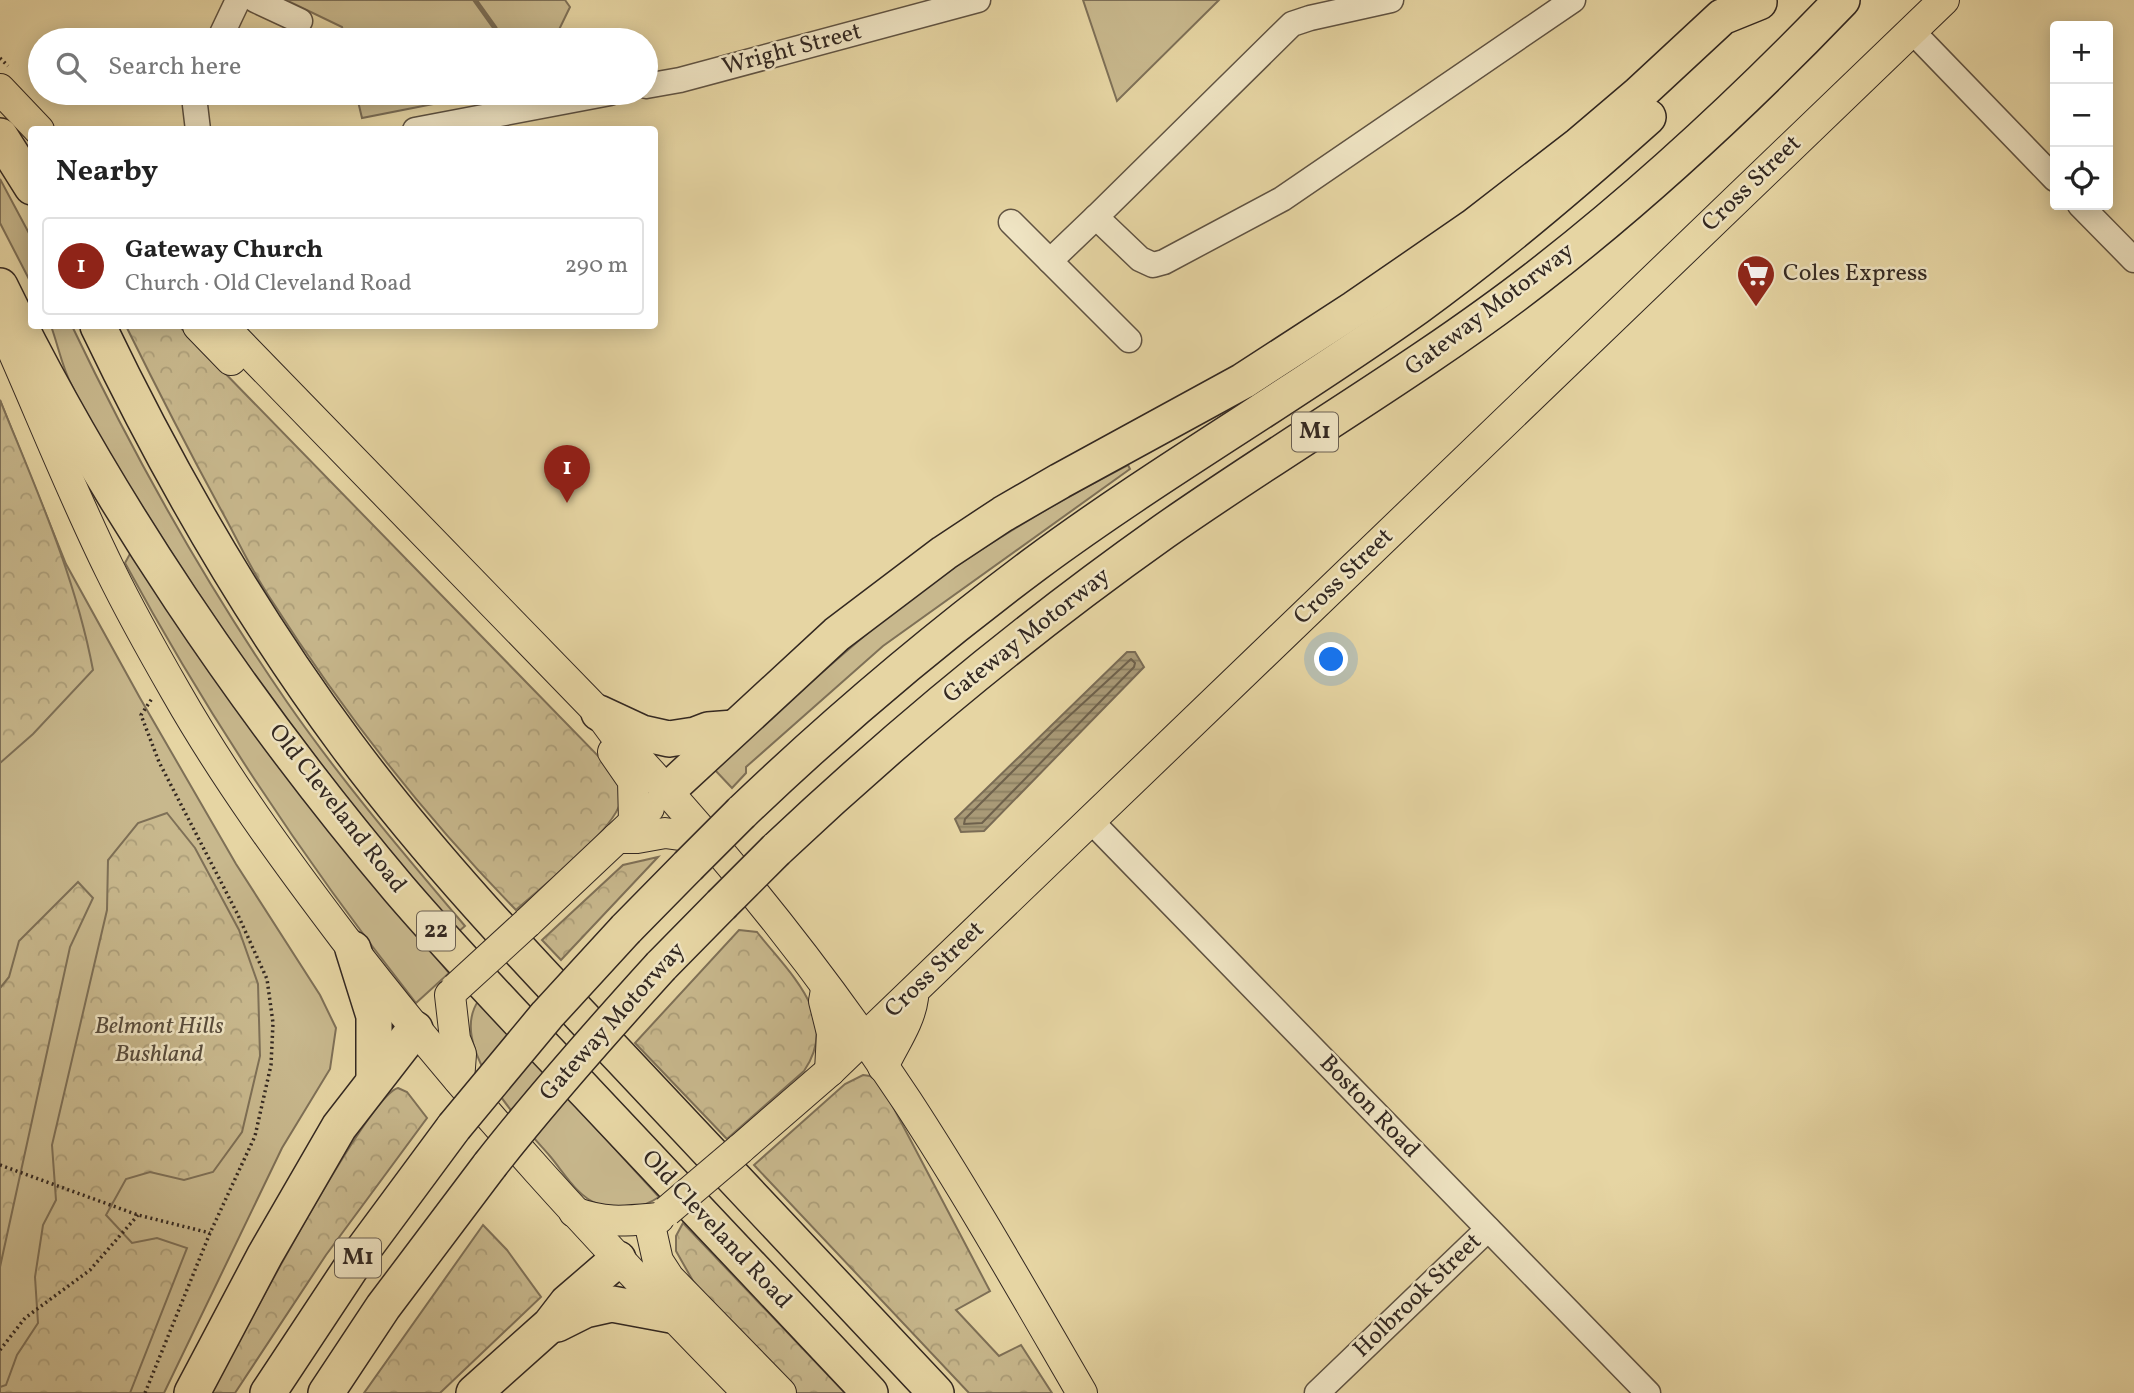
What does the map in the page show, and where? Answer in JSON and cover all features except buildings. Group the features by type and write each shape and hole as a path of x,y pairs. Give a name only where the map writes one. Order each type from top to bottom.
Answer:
{"highway":[{"name":"Gateway Motorway","path":"326,1393 391,1297 490,1166 576,1060 662,966 776,850 916,723 1017,641 1167,530 1408,372 1548,268 1663,174 1842,0"},
{"name":"Gateway Motorway","path":"268,1393 360,1254 454,1128 547,1015 688,866 804,754 877,690 1037,563 1417,307 1535,216 1701,69 1760,1"},
{"path":"667,791 837,634 944,553 1060,481 1243,381 1354,309 1473,227 1558,161 1639,94 1722,17 1760,1"},
{"path":"0,136 28,181"},
{"name":"Old Cleveland Road","path":"0,286 56,391 138,531 227,665 348,826 446,943 870,1393"},
{"name":"Old Cleveland Road","path":"100,329 173,473 233,578 307,691 391,802 482,911 936,1393"},
{"path":"599,713 642,733 669,739 708,730 734,728"},
{"path":"353,949 374,1016 374,1080"},
{"path":"192,1393 288,1212 339,1126 415,1030"},
{"path":"474,1393 550,1325 567,1303 618,1259"},
{"path":"550,1325 560,1324 584,1310 612,1304 671,1315"}],"main road":[{"name":"Cross Street","path":"618,1259 659,1220 831,1071 1944,0"},
{"path":"0,89 35,126"},
{"path":"0,322 109,569 171,683 247,806 415,1030 573,1212 748,1393"},
{"path":"201,329 614,754 633,781 626,830"},
{"path":"226,329 599,713 752,888 827,986 907,1102 1082,1393"},
{"path":"415,1030 453,991 667,791"},
{"path":"626,830 637,838 665,833 709,838"},
{"path":"827,986 824,1001 831,1022 831,1071"},
{"path":"453,991 455,1039 461,1054 459,1080"},
{"path":"883,1067 911,1013 914,991"},
{"path":"573,1212 616,1223 659,1220 658,1261 668,1278 781,1393"}],"street":[{"path":"225,28 238,0"},
{"path":"255,0 300,22"},
{"name":"Wright Street","path":"658,84 978,0"},
{"path":"1051,261 1292,24 1391,0"},
{"path":"1096,217 1140,259 1153,265 1171,258 1282,199 1573,0"},
{"path":"1912,31 2050,174"},
{"path":"195,105 198,126"},
{"path":"436,126 547,105"},
{"path":"2085,210 2134,260"},
{"path":"1011,222 1129,340"},
{"name":"Boston Road","path":"1091,821 1648,1393"},
{"name":"Holbrook Street","path":"1317,1393 1488,1229"}],"path":[{"path":"145,1393 210,1233 255,1136 271,1065 273,1023 267,979 237,913 159,762 141,715 153,697 171,683"},
{"path":"0,1165 138,1214 210,1233"},
{"path":"0,1350 25,1318 89,1270 138,1214"}],"green space":[{"path":"286,0 565,0 570,7 560,28 342,27"},
{"path":"1083,0 1219,0 1117,101"},
{"path":"359,105 428,105 362,118"},
{"path":"0,179 28,231 28,277 0,223"},
{"path":"52,329 73,329 120,423 172,518 257,657 329,760 465,926 458,932 382,842 309,749 239,653 133,493 95,429 63,364"},
{"path":"128,329 182,329 606,764 620,790 621,799 617,811 593,841 516,910 416,799 325,680 252,569"},
{"name":"Belmont Hills Bushland","path":"0,400 66,564 236,864 320,995 336,1028 330,1069 282,1148 164,1393 0,1393"},
{"path":"0,400 65,566 93,670 33,734 0,763"},
{"path":"1128,465 1130,469 883,646 746,767 746,773 732,788 714,769 842,655 914,596 1003,535"},
{"path":"131,552 252,731 449,973 416,1003 336,897 225,734 125,563"},
{"path":"167,813 195,848 239,930 258,984 260,1056 242,1132 213,1172 184,1180 150,1172 126,1179 106,1215 132,1243 157,1238 187,1248 130,1393 0,1393 0,1387 6,1385 17,1355 38,1323 35,1277 43,1225 56,1200 52,1145 107,910 108,860 138,823"},
{"path":"658,857 561,960 542,940 623,865"},
{"path":"78,882 93,898 70,947 0,1267 0,988 9,977 19,941"},
{"path":"739,930 757,932 796,980 814,1014 817,1032 814,1051 804,1071 727,1139 635,1043"},
{"path":"479,1000 659,1197 637,1207 614,1208 590,1201 577,1190 506,1104 479,1060 472,1039 471,1018"},
{"path":"863,1075 870,1076 881,1084 990,1291 956,1310 999,1356 1021,1345 1052,1393 969,1393 754,1165 845,1084"},
{"path":"398,1088 407,1092 427,1118 326,1255 235,1393 211,1393 332,1176 382,1101"},
{"path":"683,1223 845,1393 796,1393 723,1319 697,1288 676,1251 676,1236"},
{"path":"483,1225 507,1250 541,1297 440,1393 364,1393"}],"water":[{"path":"1127,652 1135,652 1144,667 984,831 961,832 955,819"}],"waterway":[{"path":"475,0 495,28"}],"place":[{"name":"Coles Express","path":"1756,308"},
{"name":"Gateway Church","path":"567,503"}]}
